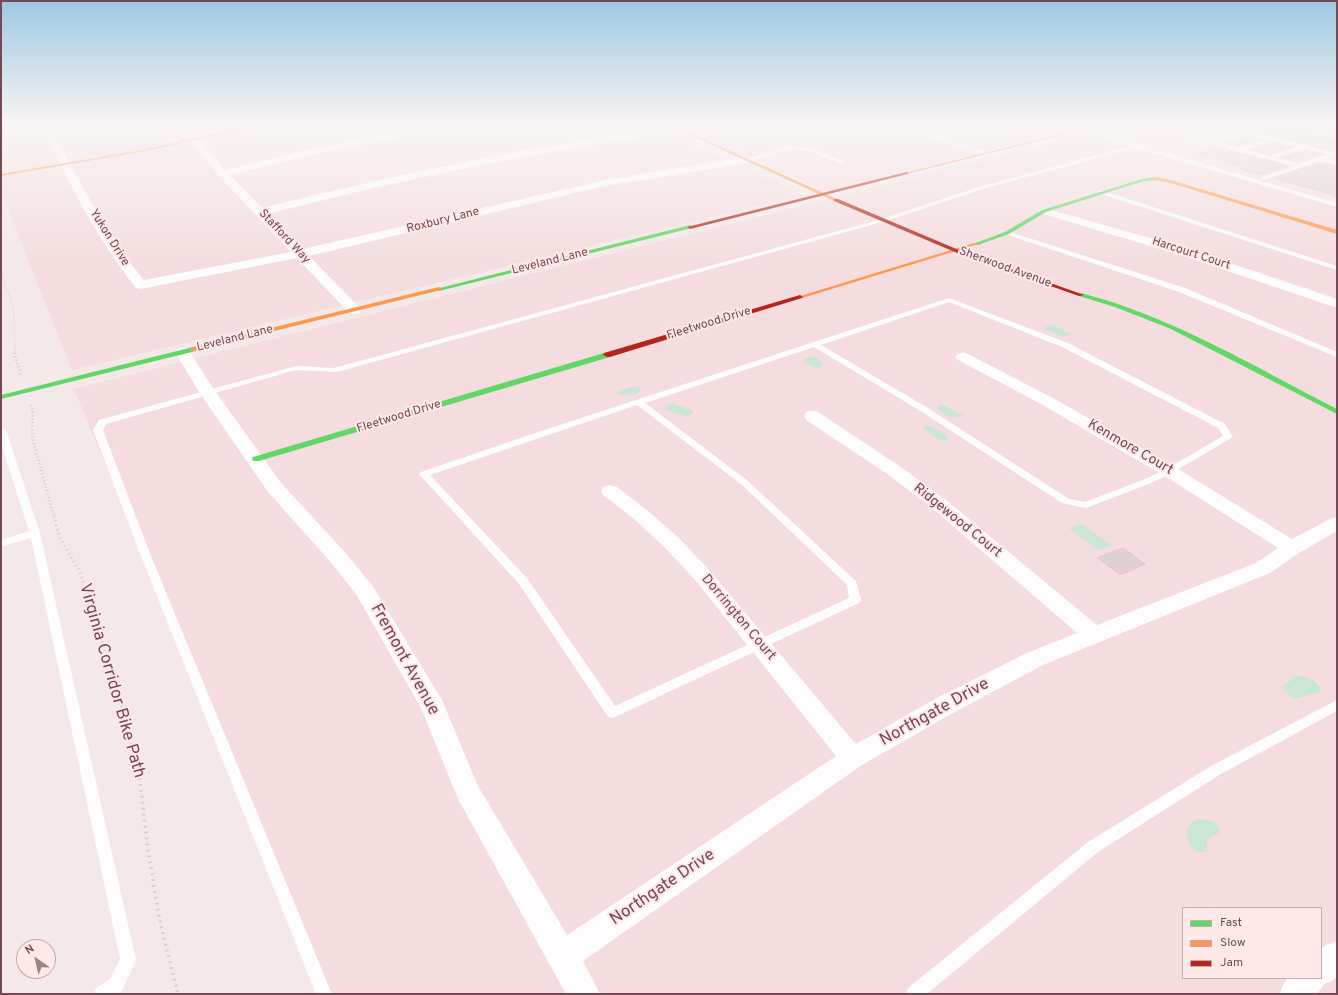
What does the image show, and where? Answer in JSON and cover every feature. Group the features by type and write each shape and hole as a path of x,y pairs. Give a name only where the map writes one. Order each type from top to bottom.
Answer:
{"street":[{"path":"1,175 17,172"},
{"name":"Yukon Drive","path":"69,172 114,250 141,286"},
{"path":"223,174 229,172"},
{"path":"261,212 424,172"},
{"name":"Roxbury Lane","path":"141,286 299,254 560,193 664,172"},
{"name":"Sherwood Avenue","path":"774,172 824,195 1009,271 1117,306 1159,322 1337,412"},
{"name":"Leveland Lane","path":"1,397 914,172"},
{"name":"Stafford Way","path":"223,174 354,310"},
{"name":"Fleetwood Drive","path":"256,459 992,240 1007,233 1044,210 1144,180 1157,179 1172,182 1337,232"},
{"name":"Harcourt Court","path":"1044,210 1181,251 1337,304"},
{"name":"Fremont Avenue","path":"183,352 207,392 256,459 275,488 335,554 364,590 433,707 467,791 584,994"},
{"name":"Kenmore Court","path":"963,357 1047,401 1169,471 1292,548"},
{"name":"Ridgewood Court","path":"812,416 939,504 1094,635"},
{"name":"Dorrington Court","path":"610,491 640,514 672,543 703,576 853,758"},
{"name":"Northgate Drive","path":"562,957 853,758 944,706 1035,659 1263,568 1292,548 1337,523"},
{"path":"1322,969 1337,956"},
{"path":"1295,994 1310,979"}],"lane":[{"path":"324,994 144,551 98,430 99,426 105,420 296,368 334,370 884,220 984,187 1039,172"},
{"path":"1223,172 1337,205"},
{"path":"1244,172 1337,199"},
{"path":"1264,178 1281,172"},
{"path":"1100,192 1337,268"},
{"path":"1007,233 1182,290 1337,355"},
{"path":"638,402 745,483 852,584 854,600 760,646 613,713 524,581 424,474 638,402 814,344 949,300 958,302 1065,345 1222,426 1228,437 1169,471 1146,482 1086,505 1066,501 925,410 814,344"},
{"path":"1,430 35,533 128,960 116,985 102,994"},
{"path":"1,544 35,533"},
{"path":"914,994 1093,846 1216,770 1337,704"}],"path":[{"path":"1,274 12,303 14,315 14,352 22,376"},
{"name":"Virginia Corridor Bike Path","path":"29,398 34,411 32,436 60,538 80,572 110,666 139,772 148,850 160,922 178,994"}],"shaded area":[{"path":"1,172 755,172 804,195 72,370 1,192"},
{"path":"782,172 903,172 826,192"},
{"path":"934,172 1228,172 1337,204 1337,994 325,994 74,389"},
{"path":"1228,172 1337,172 1337,204"},
{"path":"1050,325 1065,330 1064,331 1071,334 1065,337 1045,330 1044,328"},
{"path":"812,356 823,363 821,368 816,368 804,362 803,359"},
{"path":"635,386 641,388 639,393 630,395 618,394 617,392 619,391"},
{"path":"671,403 694,411 688,417 664,409"},
{"path":"940,405 947,406 963,415 961,417 948,416 937,408"},
{"path":"926,426 939,430 945,434 948,439 944,441 938,439 924,429 923,427"},
{"path":"1082,524 1111,545 1098,550 1069,528"},
{"path":"1295,675 1307,677 1316,682 1321,689 1320,692 1294,699 1281,687 1290,681"},
{"path":"1197,819 1205,819 1214,822 1219,827 1220,831 1208,840 1207,851 1199,853 1189,844 1186,832 1192,822"}],"building":[{"path":"1253,172 1270,172 1262,175"},
{"path":"1290,172 1337,172 1337,196 1273,178"},
{"path":"1123,548 1145,564 1120,575 1098,558"}],"traffic: fast":[{"path":"976,244 1007,233 1044,211 1144,180 1156,179"},
{"path":"439,289 690,227"},
{"path":"1081,295 1117,306 1173,328 1337,412"},
{"path":"1,397 193,349"},
{"path":"256,459 607,355"}],"traffic: slow":[{"path":"1,175 16,172"},
{"path":"775,172 836,200"},
{"path":"1156,179 1172,182 1337,232"},
{"path":"800,297 976,244"},
{"path":"193,349 439,289"}],"traffic: jam":[{"path":"690,227 906,173"},
{"path":"836,200 964,254 1081,295"},
{"path":"607,355 800,297"}]}
